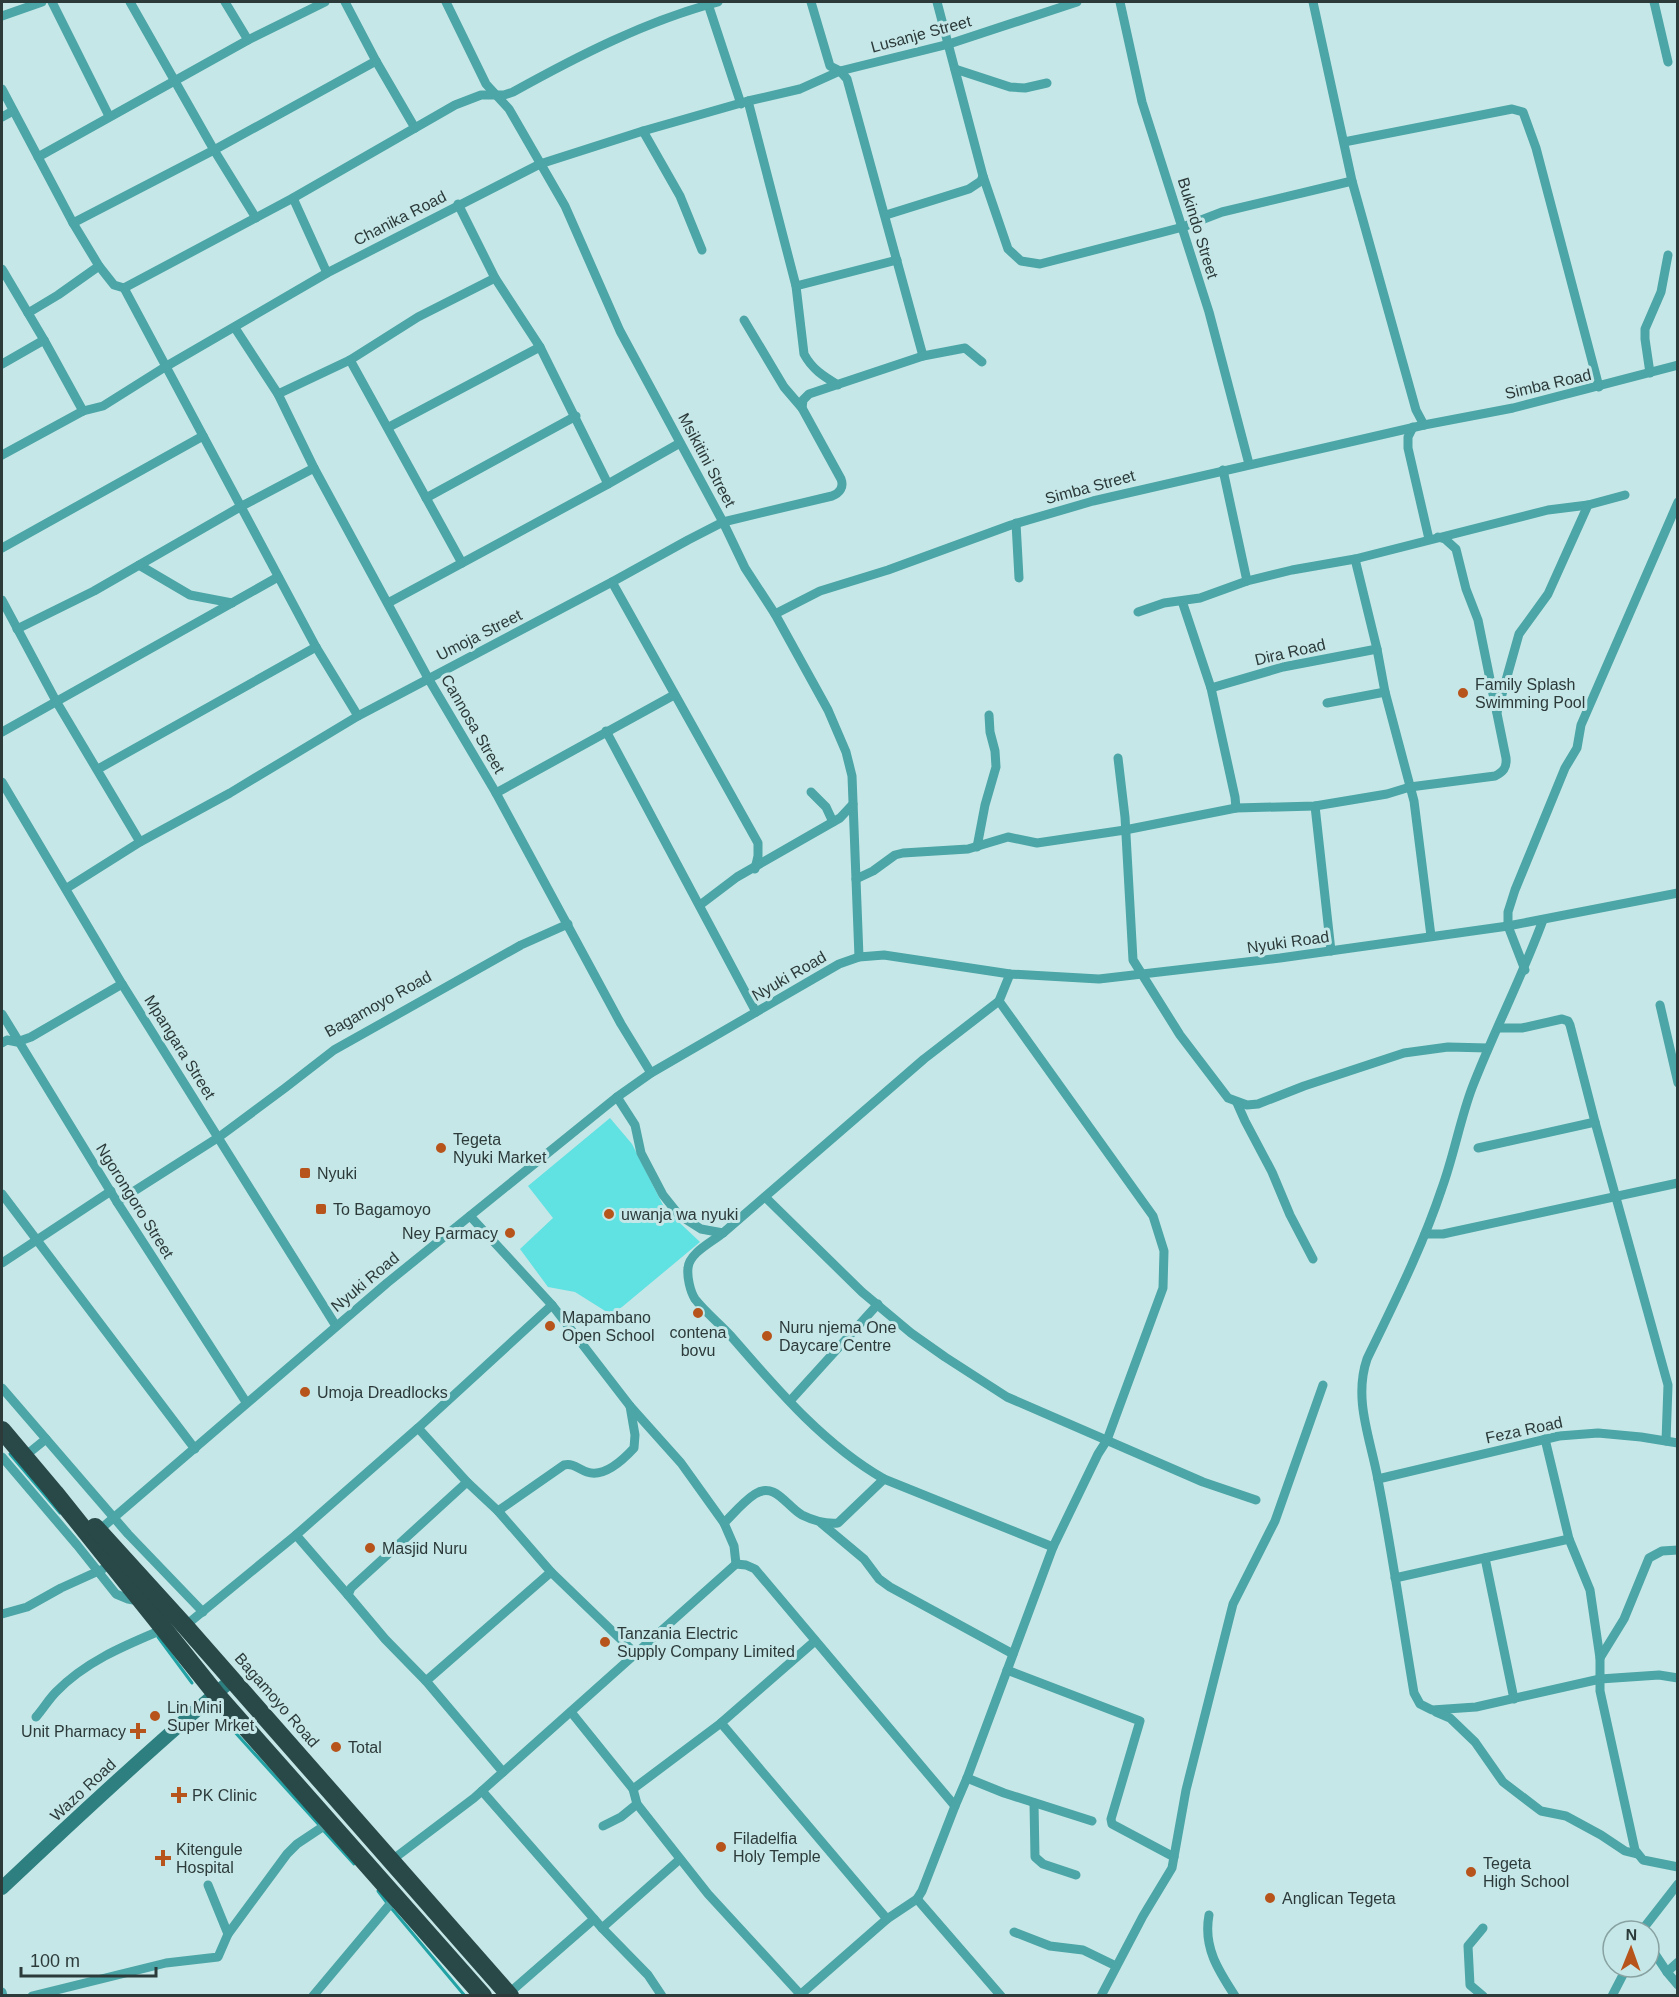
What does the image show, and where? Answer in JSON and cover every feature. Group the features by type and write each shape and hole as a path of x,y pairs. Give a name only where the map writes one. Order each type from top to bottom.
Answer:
{"highway":[{"name":"Bagamoyo Road","path":"2,1430 55,1493 185,1626 233,1679 509,1995"},
{"name":"Bagamoyo Road","path":"94,1534 105,1568 141,1601 216,1694 483,1995"}],"main road":[{"name":"Wazo Road","path":"2,1888 100,1796 233,1679"}],"street":[{"path":"2,16 42,2"},
{"path":"52,2 109,116"},
{"path":"130,2 214,150 256,218"},
{"path":"225,2 248,40"},
{"path":"38,157 248,40 325,2"},
{"path":"345,2 415,128"},
{"path":"811,2 830,66 840,71 847,79 923,356"},
{"path":"937,2 983,176 1008,249 1021,261 1040,264 1183,227 1222,212 1352,181"},
{"name":"Lusanje Street","path":"840,71 949,44 1077,2"},
{"name":"Bukindo Street","path":"1120,2 1142,102 1209,312 1249,464"},
{"path":"1313,2 1352,181 1416,410 1424,425"},
{"path":"1654,2 1668,62"},
{"name":"Msikitini Street","path":"450,3 486,84 509,109 565,206 620,331 651,385 745,568 775,614 828,710 846,753 852,776 859,957"},
{"path":"2,89 73,223 99,266 114,285 124,288 293,198 464,102 481,95 513,92 583,54 672,16 713,3 745,103 796,286 804,354 819,374 838,385"},
{"path":"73,223 214,150 376,61"},
{"path":"955,69 1010,87 1025,88 1047,83"},
{"name":"Chanika Road","path":"2,455 83,411 103,406 165,367 327,273 540,164 643,131 800,89 840,71"},
{"path":"1344,142 1512,109 1523,112 1536,148 1599,387"},
{"path":"2,117 13,111"},
{"path":"643,131 680,196 702,250"},
{"path":"886,215 962,192 976,184 983,176"},
{"path":"293,198 327,273"},
{"path":"458,204 495,278 540,347 608,483"},
{"path":"1650,373 1644,339 1645,329 1661,292 1668,255"},
{"path":"796,286 897,260"},
{"path":"28,313 99,266"},
{"path":"2,269 83,411"},
{"path":"278,394 350,360 418,317 495,278"},
{"path":"124,288 316,647 358,716"},
{"path":"744,320 784,387 802,408"},
{"name":"Cannosa Street","path":"235,328 278,394 314,468 428,678 496,793 621,1024 651,1073"},
{"path":"2,364 44,340"},
{"path":"389,427 540,347"},
{"path":"802,408 803,400 809,394 923,356 964,348 982,362"},
{"path":"350,360 462,563"},
{"name":"Simba Road","path":"1424,425 1513,408 1677,365"},
{"name":"Umoja Street","path":"67,888 140,842 230,793 358,716 723,522 832,496 841,489 841,479 802,408"},
{"path":"426,498 576,416"},
{"name":"Simba Street","path":"775,614 820,591 888,570 1016,523 1094,501 1223,470 1424,425"},
{"path":"1413,428 1408,437 1408,448 1433,538"},
{"path":"2,548 203,436"},
{"path":"388,603 680,443"},
{"path":"17,629 94,591 240,507 314,468"},
{"path":"1223,470 1247,581"},
{"path":"1138,612 1164,603 1200,598 1247,581 1292,570 1355,559 1548,510 1588,505 1625,495"},
{"path":"1524,970 1508,926 1508,912 1515,890 1565,768 1577,748 1581,725 1677,502"},
{"path":"1497,714 1519,634 1548,594 1588,505"},
{"path":"1016,523 1019,578"},
{"path":"856,879 873,871 895,855 977,847 1008,837 1037,843 1125,830 1236,808 1315,806 1386,794 1410,787 1495,776 1501,773 1505,768 1506,758 1478,620 1466,589 1456,549 1445,539 1433,538"},
{"path":"1355,559 1385,692 1414,801 1431,936"},
{"path":"139,566 190,595 232,603"},
{"path":"2,732 278,577"},
{"path":"612,582 758,843 755,869"},
{"path":"2,600 56,701 140,842"},
{"path":"1182,601 1211,688 1236,808"},
{"path":"98,769 316,647"},
{"name":"Dira Road","path":"1211,688 1283,667 1377,649"},
{"path":"1327,703 1385,692"},
{"path":"496,793 674,695"},
{"path":"977,847 985,805 996,767 989,716"},
{"path":"606,731 756,1012"},
{"path":"1118,758 1133,960 1180,1035 1228,1098 1237,1103 1258,1104 1304,1086 1404,1053 1448,1047 1488,1048"},
{"name":"Mpangara Street","path":"3,787 67,888 122,984 336,1326"},
{"path":"811,792 826,807 833,822"},
{"path":"700,905 737,878 840,818 853,804"},
{"path":"1315,806 1332,951"},
{"name":"Nyuki Road","path":"94,1534 336,1326 617,1097 651,1073 839,964 859,957 901,956 1010,974 1099,979 1332,951 1508,926 1677,892"},
{"path":"1543,920 1524,970 1488,1048 1466,1106 1442,1188 1411,1269 1367,1359 1360,1390 1363,1415 1378,1479 1414,1693 1420,1704 1450,1718 1475,1742 1503,1782 1541,1811 1566,1816 1625,1851 1637,1854 1643,1860 1677,1867"},
{"name":"Bagamoyo Road","path":"117,1202 219,1137 334,1050 521,945 568,924"},
{"path":"1010,974 999,1001 924,1059 689,1261 688,1276 694,1298 790,1401 858,1464 884,1479 1053,1547"},
{"path":"2,1043 7,1040 17,1042 31,1037 122,984"},
{"path":"571,1712 633,1789 638,1804 708,1894 800,1995 887,1919 917,1899 922,1891 954,1806 968,1778 1053,1547 1107,1440 1163,1288 1164,1251 1153,1216 999,1001"},
{"path":"1660,1005 1677,1083"},
{"name":"Ngorongoro Street","path":"2,1014 17,1042 117,1202 246,1402"},
{"path":"1497,1028 1522,1028 1562,1019 1568,1021 1668,1385 1666,1441"},
{"path":"617,1097 635,1125 641,1153 663,1195 679,1215 701,1229 723,1233"},
{"path":"1237,1103 1272,1172 1290,1215 1314,1259"},
{"path":"1478,1148 1595,1122"},
{"path":"1425,1234 1443,1234 1677,1183"},
{"path":"2,1263 111,1191"},
{"path":"2,1194 195,1449"},
{"path":"765,1197 911,1333 1007,1397 1203,1482 1256,1500"},
{"path":"470,1216 552,1305 630,1406 671,1450 724,1522 734,1546 736,1564"},
{"path":"790,1401 878,1304"},
{"path":"185,1626 296,1535 418,1428 552,1305"},
{"path":"1101,1995 1143,1916 1172,1868 1186,1790 1233,1604 1275,1521 1323,1385"},
{"path":"2,1388 114,1518 203,1612"},
{"path":"498,1511 564,1465 569,1464 594,1473 610,1468 634,1448 635,1435 630,1406"},
{"path":"418,1428 467,1482 498,1511 551,1572 636,1654"},
{"name":"Feza Road","path":"1378,1479 1559,1436 1598,1433 1677,1443"},
{"path":"25,1456 46,1439"},
{"path":"1545,1439 1569,1539 1590,1590 1600,1658 1600,1691 1637,1854"},
{"path":"2,1457 105,1568 27,1607 2,1614"},
{"path":"821,1523 838,1523 884,1479"},
{"path":"348,1595 351,1588 467,1482"},
{"path":"724,1522 756,1494 775,1492 801,1515 821,1523 864,1559 879,1579 890,1587 1013,1654"},
{"path":"296,1535 385,1639 426,1681 503,1772"},
{"path":"1395,1578 1569,1539"},
{"path":"1600,1658 1624,1619 1649,1558 1662,1551 1677,1550"},
{"path":"1485,1558 1514,1699"},
{"path":"392,1860 482,1791 736,1564 756,1569 954,1806"},
{"path":"426,1681 551,1572"},
{"path":"36,1717 57,1691 83,1670 110,1652 164,1629"},
{"path":"633,1789 721,1723 815,1641"},
{"path":"1007,1670 1140,1721 1111,1819 1112,1824 1174,1857"},
{"path":"1432,1710 1476,1707 1600,1679 1659,1675 1677,1678"},
{"path":"721,1723 887,1919"},
{"path":"968,1778 1034,1803 1092,1821"},
{"path":"482,1791 602,1928 648,1975 662,1995"},
{"path":"1034,1803 1035,1857 1044,1864 1076,1875"},
{"path":"603,1826 621,1817 638,1804"},
{"path":"32,1995 166,1963 214,1959 220,1955 228,1934 287,1854 297,1844 330,1822"},
{"path":"602,1928 680,1859"},
{"path":"1651,1919 1677,1884"},
{"path":"208,1885 228,1934"},
{"path":"313,1995 396,1897"},
{"path":"917,1899 1001,1995"},
{"path":"1209,1915 1209,1948 1218,1970 1235,1995"},
{"path":"509,1995 594,1919"},
{"path":"1482,1995 1470,1985 1468,1946 1483,1928"},
{"path":"1014,1932 1040,1943 1083,1950 1116,1966"},
{"path":"1667,1972 1677,1962"},
{"path":"1661,1963 1677,1985"},
{"path":"1612,1995 1621,1979"}],"shaded area":[{"name":"uwanja wa nyuki","path":"610,1118 632,1144 665,1209 700,1242 622,1307 610,1314 575,1292 548,1287 520,1249 553,1218 528,1186"}],"waterway":[{"path":"10,1454 60,1513"},
{"path":"158,1637 192,1683"},
{"path":"223,1719 320,1826"},
{"path":"323,1830 354,1864"},
{"path":"378,1891 387,1903"},
{"path":"392,1909 465,1996"}],"place":[{"name":"Family Splash Swimming Pool","path":"1463,693"},
{"name":"Tegeta Nyuki Market","path":"441,1148"},
{"name":"Nyuki","path":"305,1173"},
{"name":"To Bagamoyo","path":"321,1209"},
{"name":"uwanja wa nyuki","path":"609,1214"},
{"name":"Ney Parmacy","path":"510,1233"},
{"name":"contena bovu","path":"698,1313"},
{"name":"Mapambano Open School","path":"550,1326"},
{"name":"Nuru njema One Daycare Centre","path":"767,1336"},
{"name":"Umoja Dreadlocks","path":"305,1392"},
{"name":"Masjid Nuru","path":"370,1548"},
{"name":"Tanzania Electric Supply Company Limited","path":"605,1642"},
{"name":"Lin Mini Super Mrket","path":"155,1716"},
{"name":"Unit Pharmacy","path":"138,1731"},
{"name":"Total","path":"336,1747"},
{"name":"PK Clinic","path":"179,1795"},
{"name":"Filadelfia Holy Temple","path":"721,1847"},
{"name":"Kitengule Hospital","path":"163,1858"},
{"name":"Tegeta High School","path":"1471,1872"},
{"name":"Anglican Tegeta","path":"1270,1898"}]}
